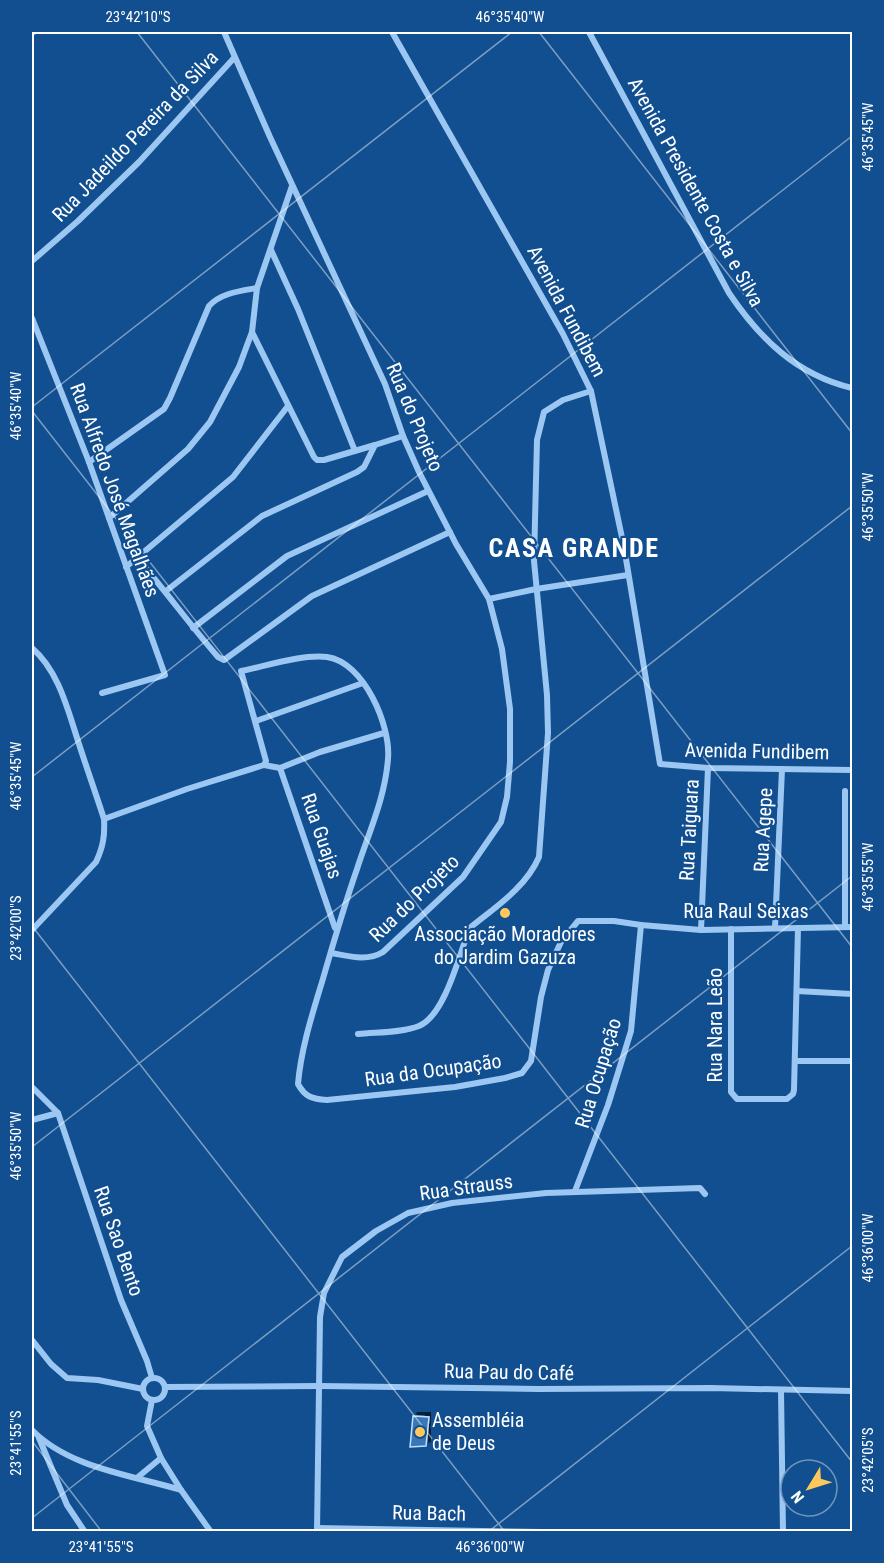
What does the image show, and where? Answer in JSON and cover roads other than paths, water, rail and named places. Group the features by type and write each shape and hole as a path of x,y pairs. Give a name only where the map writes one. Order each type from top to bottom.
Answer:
{"street":[{"name":"Rua do Projeto","path":"224,32 292,186 385,384 403,436 428,491 489,599 498,631 510,709 510,762 507,797 501,822 463,877 383,952 367,959 330,953 381,804 388,756 378,711 363,683 348,666 339,660 309,657 241,670 266,761 264,765"},
{"name":"Avenida Fundibem","path":"392,32 563,334 591,392 628,575 660,764 708,768 852,770"},
{"name":"Avenida Presidente Costa e Silva","path":"589,32 729,293 748,322 787,358 831,383 852,388"},
{"name":"Rua Jadeildo Pereira da Silva","path":"32,261 78,221 139,162 234,58"},
{"path":"109,518 197,440 210,422 239,367 252,332 257,288 292,186"},
{"path":"270,249 298,309 355,451"},
{"path":"89,462 164,409 213,301 228,294 257,288"},
{"name":"Rua Alfredo José Magalhães","path":"32,318 89,462 165,675 102,693"},
{"path":"252,332 317,460 403,436"},
{"path":"358,1034 408,1028 426,1022 435,1013 447,988 468,932 519,888 539,857 548,733 547,695 534,561 539,426 544,412 563,400 591,392"},
{"path":"126,567 233,477 288,406"},
{"path":"166,591 262,516 357,472 364,467 375,445"},
{"path":"193,628 287,556 428,491"},
{"path":"136,558 166,591 218,657 224,660 312,596 450,532"},
{"path":"489,599 536,589 628,575"},
{"path":"32,648 53,676 67,708 104,819 105,838 96,862 32,930"},
{"path":"256,722 363,683"},
{"path":"104,819 187,789 264,765 280,768 320,752 384,733"},
{"name":"Rua Guajas","path":"280,768 336,930"},
{"name":"Rua Taiguara","path":"701,930 708,768"},
{"name":"Rua Agepe","path":"775,928 782,769"},
{"path":"845,791 849,927"},
{"name":"Rua da Ocupação","path":"330,953 299,1069 298,1084 305,1095 312,1099 327,1100 455,1087 522,1073 531,1061 541,997 548,970 553,956 566,935 578,921 614,921 640,925"},
{"name":"Rua Raul Seixas","path":"640,925 701,930 849,927"},
{"name":"Rua Ocupação","path":"575,1191 608,1104 631,1032 640,925"},
{"path":"798,928 795,1061 852,1060"},
{"name":"Rua Nara Leão","path":"731,929 732,1095 737,1099 787,1099 791,1097 794,1090 795,1061"},
{"path":"797,991 852,994"},
{"path":"32,1087 58,1113 32,1120"},
{"name":"Rua Sao Bento","path":"58,1113 121,1300 152,1378"},
{"name":"Rua Strauss","path":"317,1530 320,1317 324,1293 342,1257 356,1245 401,1216 434,1206 575,1191 700,1188 705,1194"},
{"path":"32,1340 51,1364 67,1378 98,1380 143,1389"},
{"path":"152,1378 162,1381 165,1387 162,1397 152,1400 146,1396 143,1389 146,1382 152,1378"},
{"name":"Rua Pau do Café","path":"165,1387 320,1386 852,1391"},
{"path":"781,1390 783,1532"},
{"path":"152,1400 147,1426 161,1458 211,1532"},
{"path":"32,1430 39,1437 80,1461 97,1468 181,1490"},
{"path":"39,1437 67,1505 85,1532"},
{"path":"138,1477 161,1458"},
{"name":"Rua Bach","path":"317,1530 541,1532"}],"place":[{"name":"Associação Moradores do Jardim Gazuza","path":"505,913"},
{"name":"Assembléia de Deus","path":"420,1432"}],"district":[{"name":"CASA GRANDE","path":"574,548"}]}
